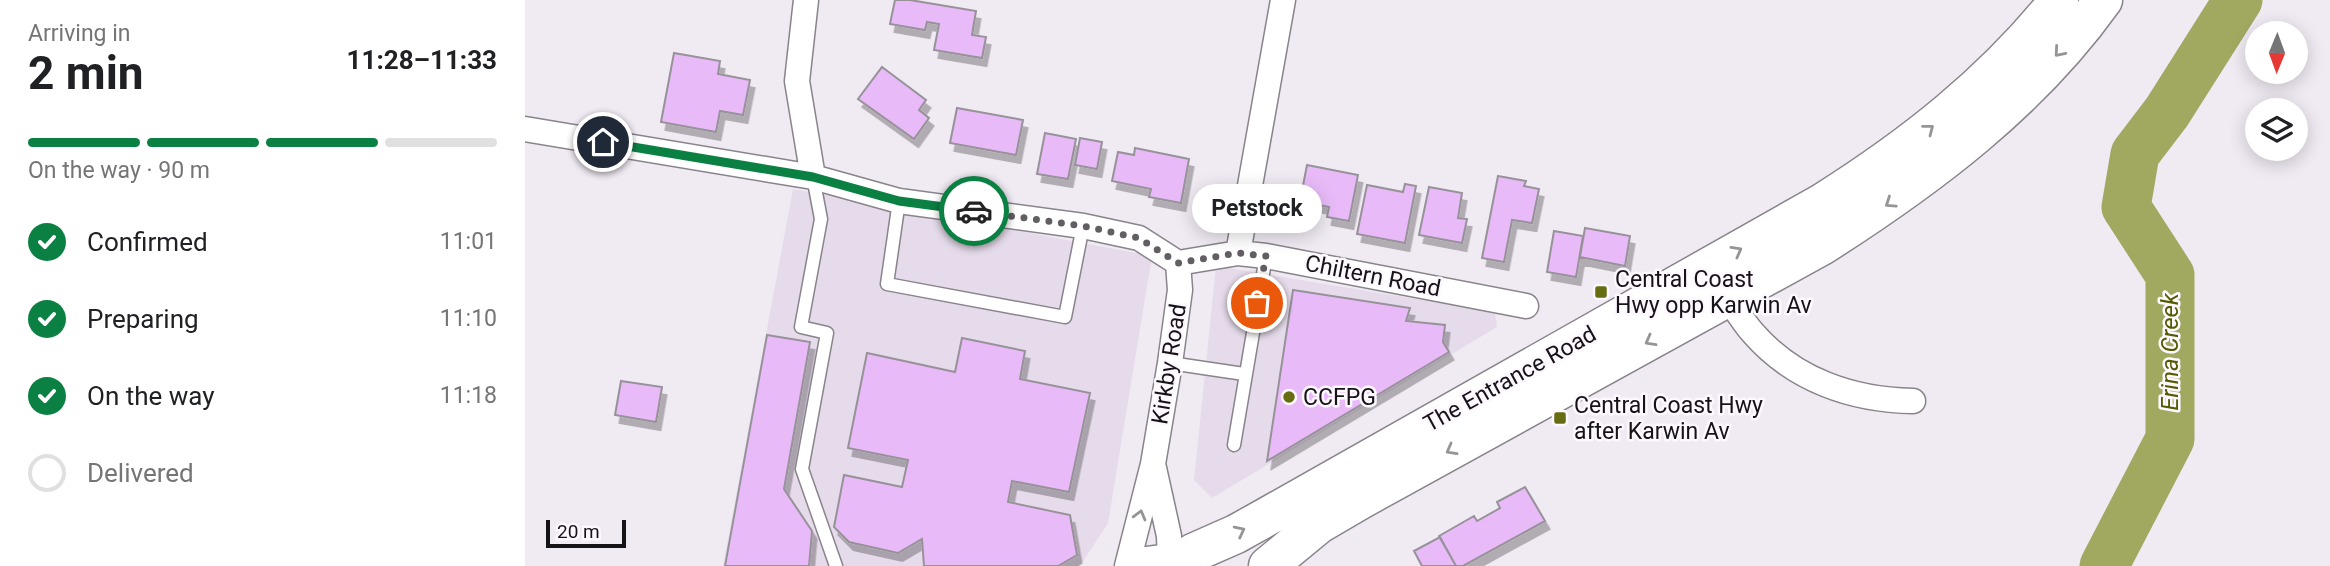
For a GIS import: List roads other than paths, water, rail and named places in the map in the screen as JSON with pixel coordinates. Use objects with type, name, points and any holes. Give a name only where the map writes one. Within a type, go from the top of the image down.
[{"type":"highway","name":"The Entrance Road","points":[[1170,565],[1236,534],[1822,204],[1942,119],[1979,87],[2059,0]]},
{"type":"highway","name":"The Entrance Road","points":[[1268,566],[1319,524],[1360,500],[1823,245],[1895,200],[1960,149],[2031,85],[2103,0]]},
{"type":"street","points":[[806,0],[797,81],[813,177]]},
{"type":"street","points":[[1238,253],[1283,0]]},
{"type":"street","points":[[525,128],[813,177],[899,201],[1083,226],[1139,238],[1178,263]]},
{"type":"street","name":"Chiltern Road","points":[[1178,263],[1238,253],[1266,256],[1526,306]]},
{"type":"street","name":"Kirkby Road","points":[[1127,566],[1153,464],[1170,363],[1180,290],[1178,263]]},
{"type":"street","points":[[1728,298],[1753,333],[1785,363],[1825,386],[1882,401],[1913,401]]},
{"type":"street","name":"Kirkby Road","points":[[1153,464],[1168,536],[1170,565]]},
{"type":"lane","points":[[813,177],[821,219],[801,327],[827,333],[802,469],[836,566]]},
{"type":"lane","points":[[899,201],[887,284],[1065,317],[1083,226]]},
{"type":"lane","points":[[1234,445],[1266,256]]},
{"type":"lane","points":[[1170,363],[1244,374]]},
{"type":"waterway","name":"Erina Creek","points":[[2104,566],[2170,439],[2170,275],[2126,207],[2135,154],[2167,112],[2238,0]]},
{"type":"place","name":"Central Coast Hwy opp Karwin Av","points":[[1601,292]]},
{"type":"place","name":"Petstock","points":[[1257,303]]},
{"type":"place","name":"CCFPG","points":[[1289,397]]},
{"type":"place","name":"Central Coast Hwy after Karwin Av","points":[[1560,418]]}]
